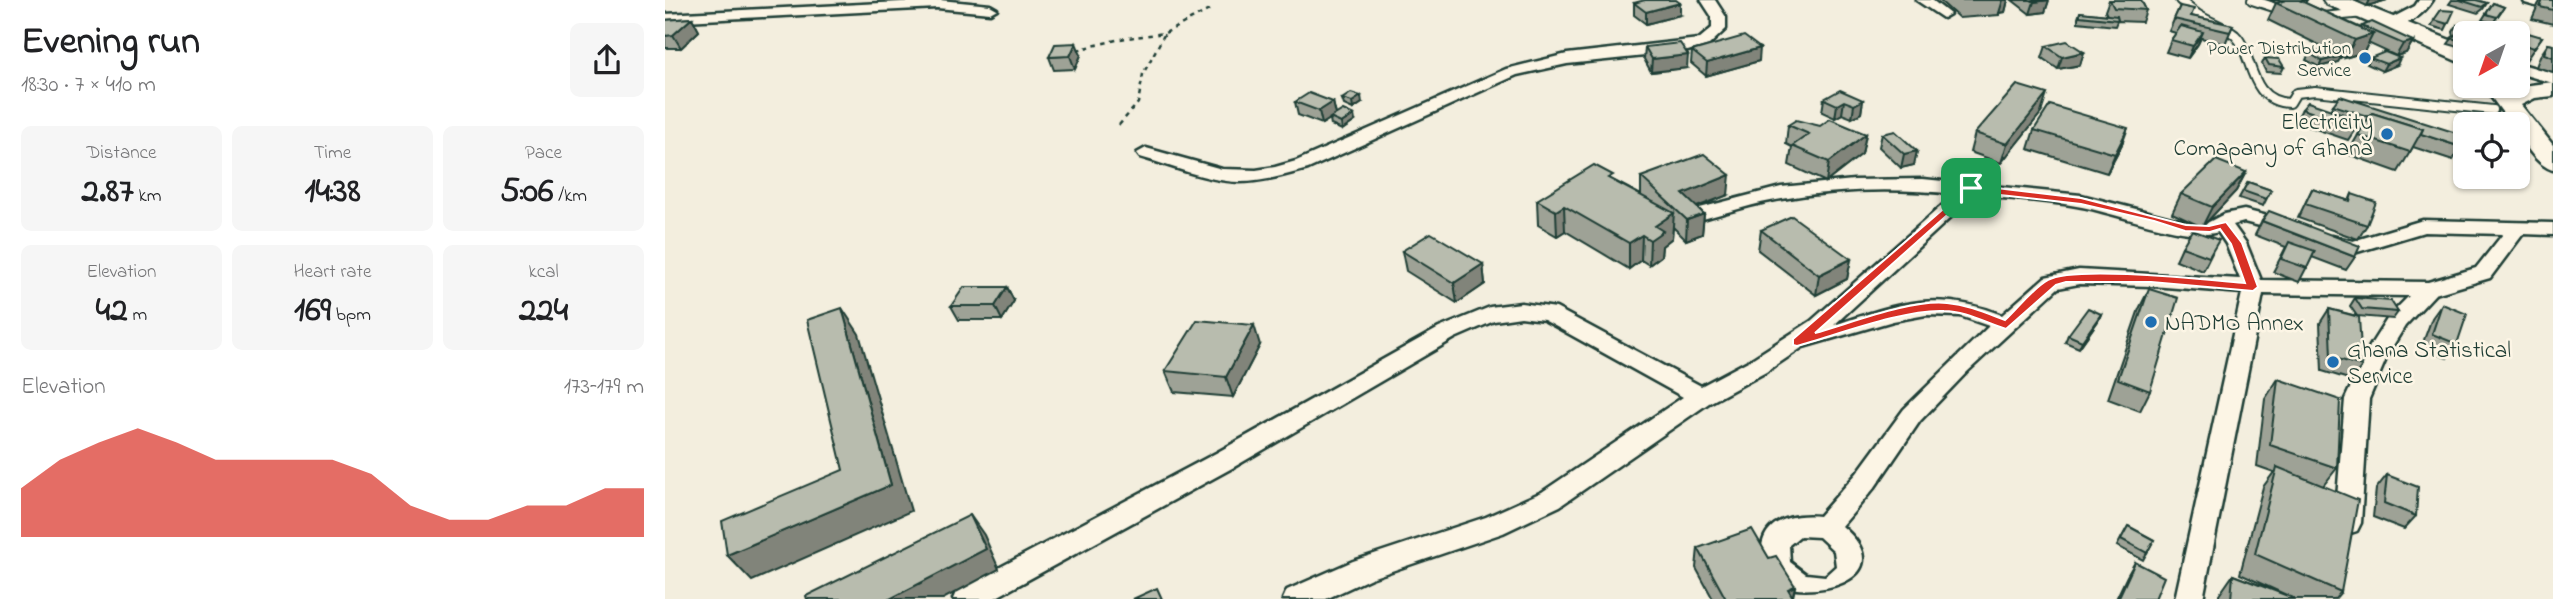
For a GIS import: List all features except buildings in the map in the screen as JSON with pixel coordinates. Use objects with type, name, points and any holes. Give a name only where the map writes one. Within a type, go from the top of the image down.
[{"type":"street","points":[[1146,153],[1217,176],[1267,176],[1302,165],[1512,72],[1567,59],[1684,47],[1704,42],[1719,29],[1719,17],[1707,0]]},
{"type":"street","points":[[1923,0],[1943,14]]},
{"type":"street","points":[[2333,0],[2453,50]]},
{"type":"street","points":[[2391,24],[2420,9],[2426,0]]},
{"type":"street","points":[[2530,0],[2553,7]]},
{"type":"street","points":[[665,18],[937,4],[990,9]]},
{"type":"street","points":[[2531,72],[2553,78]]},
{"type":"street","points":[[2553,89],[2530,92],[2500,106],[2553,162]]},
{"type":"street","points":[[2530,154],[2553,182]]},
{"type":"street","points":[[1703,213],[1781,193],[1842,187],[1923,185],[2081,201],[2185,228],[2210,229],[2231,218],[2244,216],[2354,247],[2423,226],[2553,229]]},
{"type":"street","points":[[1297,599],[1363,569],[1494,525],[1551,499],[1701,397],[1797,342],[1971,188]]},
{"type":"street","points":[[2189,599],[2252,306],[2253,287],[2237,243],[2222,224]]},
{"type":"street","points":[[1825,527],[1867,480],[1912,415],[1959,366],[2052,282],[2066,278],[2151,279],[2253,287],[2428,289],[2483,273],[2516,230]]},
{"type":"street","points":[[2343,552],[2351,503],[2357,399],[2378,352],[2397,321],[2428,289]]},
{"type":"street","points":[[1797,342],[1917,309],[1945,307],[1971,311],[2006,325]]},
{"type":"street","points":[[967,599],[1225,460],[1447,333],[1490,314],[1521,310],[1548,313],[1701,397]]},
{"type":"lane","points":[[2181,0],[2196,15],[2236,36],[2251,77],[2263,90],[2282,103],[2290,103],[2296,93],[2315,91],[2500,106]]},
{"type":"lane","points":[[2252,0],[2301,15]]},
{"type":"lane","points":[[2315,16],[2339,17],[2364,13]]},
{"type":"path","points":[[1074,51],[1120,39],[1165,33],[1211,9]]},
{"type":"path","points":[[1119,125],[1138,103],[1143,74],[1157,54],[1156,49],[1165,33]]},
{"type":"place","name":"Power Distribution Service","points":[[2365,58]]},
{"type":"place","name":"Electricity Comapany of Ghana","points":[[2387,134]]},
{"type":"place","name":"NADMO Annex","points":[[2151,322]]},
{"type":"place","name":"Ghana Statistical Service","points":[[2333,362]]},
{"type":"route","points":[[1971,188],[2081,201],[2185,228],[2210,229],[2222,224],[2237,243],[2253,287],[2151,279],[2066,278],[2052,282],[2006,325],[1971,311],[1945,307],[1917,309],[1797,342],[1819,326],[1971,188]]}]
